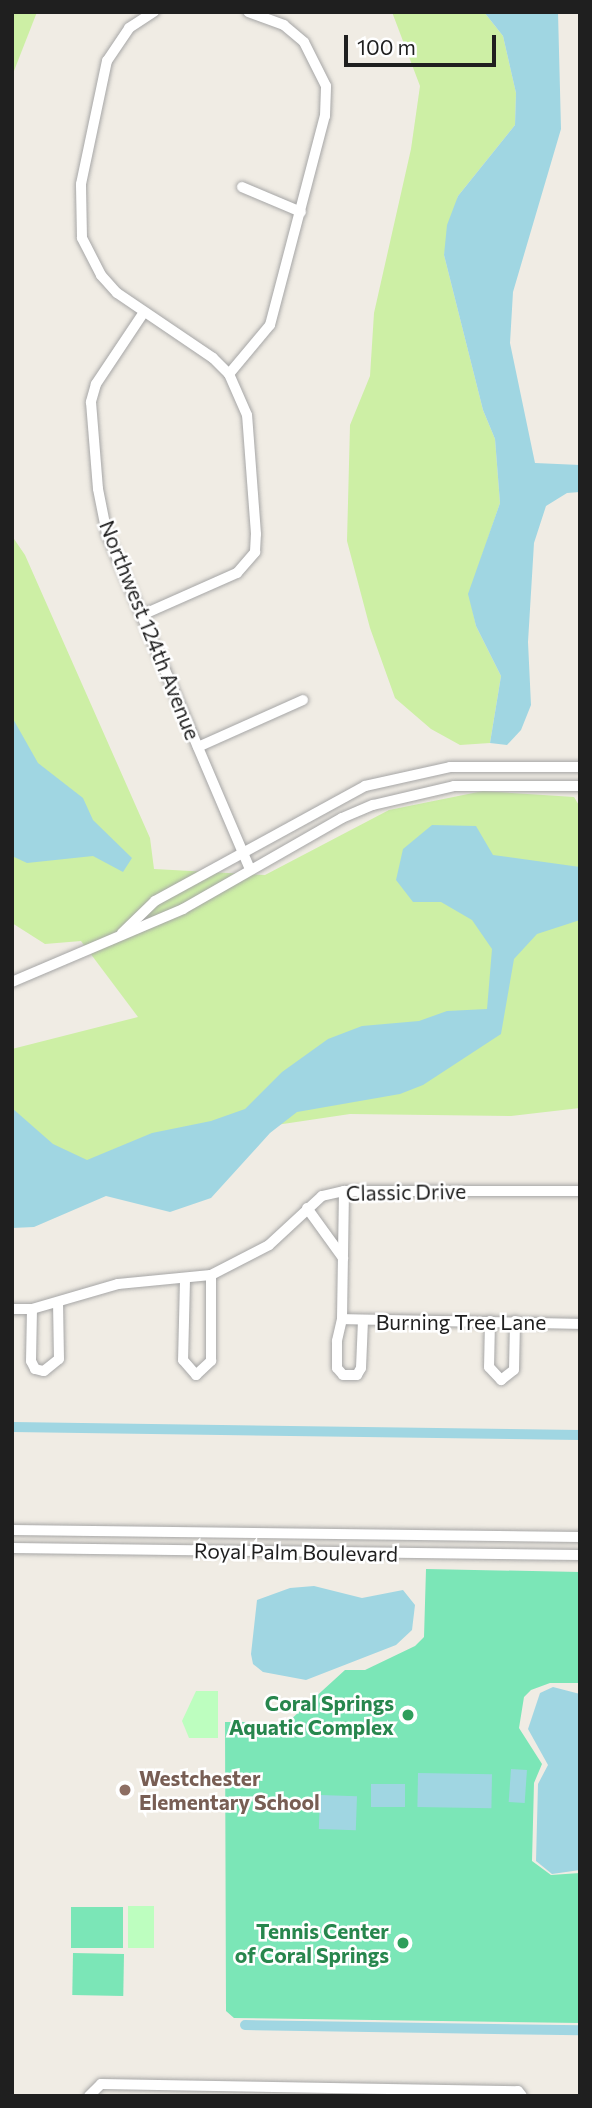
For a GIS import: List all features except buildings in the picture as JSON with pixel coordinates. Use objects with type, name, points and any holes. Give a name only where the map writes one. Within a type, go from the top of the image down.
[{"type":"street","points":[[142,615],[237,573],[255,552],[247,415],[229,374],[144,312],[101,275],[82,238],[80,220],[93,116],[107,61],[129,27],[154,12]]},
{"type":"street","points":[[229,374],[270,325],[325,116],[326,86],[304,42],[284,25],[248,12]]},
{"type":"street","points":[[242,187],[301,212]]},
{"type":"street","name":"Northwest 124th Avenue","points":[[144,312],[96,384],[92,402],[98,489],[107,534],[240,853],[250,870]]},
{"type":"street","points":[[198,747],[303,700]]},
{"type":"street","points":[[118,937],[155,901],[365,786],[407,774],[450,767],[580,767]]},
{"type":"street","points":[[12,982],[183,909],[342,818],[412,793],[454,786],[580,786]]},
{"type":"street","points":[[344,1191],[342,1319],[337,1368],[350,1377],[361,1368],[363,1321]]},
{"type":"street","name":"Classic Drive","points":[[12,1309],[58,1302],[118,1284],[185,1280],[211,1275],[269,1245],[322,1196],[344,1191],[580,1191]]},
{"type":"street","points":[[307,1208],[343,1258]]},
{"type":"street","points":[[185,1280],[183,1360],[197,1375],[211,1361],[211,1275]]},
{"type":"street","points":[[32,1308],[31,1361],[35,1369],[44,1371],[59,1359],[58,1302]]},
{"type":"street","name":"Burning Tree Lane","points":[[342,1319],[580,1324]]},
{"type":"street","points":[[489,1321],[489,1367],[501,1380],[514,1370],[515,1321]]},
{"type":"street","name":"Royal Palm Boulevard","points":[[12,1530],[580,1537]]},
{"type":"street","name":"Royal Palm Boulevard","points":[[12,1548],[580,1555]]},
{"type":"street","points":[[90,2094],[101,2084],[518,2091],[522,2096]]},
{"type":"green space","points":[[12,12],[37,12],[12,76]]},
{"type":"green space","points":[[392,12],[484,12],[503,36],[516,93],[515,125],[458,196],[444,255],[483,410],[495,439],[500,503],[469,594],[476,626],[501,676],[490,743],[460,745],[431,729],[395,698],[370,628],[347,541],[350,425],[370,376],[374,313],[411,149],[420,86]]},
{"type":"green space","points":[[12,536],[25,555],[150,838],[154,869],[265,875],[389,810],[483,791],[574,797],[580,807],[580,1108],[511,1116],[350,1114],[256,1128],[12,1207],[12,1049],[138,1017],[81,941],[45,944],[12,923]]},
{"type":"green space","points":[[426,1569],[580,1572],[580,1683],[550,1683],[531,1690],[524,1697],[519,1728],[542,1764],[534,1783],[532,1861],[551,1875],[580,1873],[580,2023],[234,2018],[226,2011],[225,1722],[288,1722],[345,1670],[365,1670],[415,1646],[424,1637]]},
{"type":"green space","points":[[196,1691],[218,1691],[218,1738],[189,1738],[182,1721]]},
{"type":"green space","points":[[128,1906],[154,1906],[154,1948],[128,1948]]},
{"type":"green space","points":[[71,1907],[123,1907],[123,1948],[71,1948]]},
{"type":"green space","points":[[73,1953],[124,1954],[123,1996],[72,1995]]},
{"type":"water","points":[[484,12],[558,12],[561,129],[513,292],[510,343],[535,463],[580,465],[580,492],[567,493],[546,506],[534,543],[528,642],[531,705],[521,730],[507,745],[490,743],[501,676],[476,626],[468,594],[500,503],[495,439],[483,410],[444,255],[447,225],[458,196],[515,125],[516,93],[503,36]]},
{"type":"water","points":[[12,717],[38,763],[83,798],[93,820],[132,858],[123,872],[93,856],[27,863],[12,856]]},
{"type":"water","points":[[432,825],[476,826],[493,855],[580,867],[580,920],[537,934],[514,959],[501,1034],[423,1085],[400,1094],[297,1112],[270,1133],[211,1198],[170,1212],[106,1196],[34,1227],[12,1228],[12,1108],[53,1144],[87,1160],[152,1133],[211,1121],[245,1109],[282,1072],[328,1039],[362,1026],[419,1021],[447,1011],[487,1009],[492,949],[472,920],[441,902],[413,902],[396,880],[403,849]]},
{"type":"water","points":[[314,1586],[362,1598],[403,1590],[415,1605],[412,1630],[396,1645],[306,1680],[263,1672],[253,1664],[251,1654],[257,1600],[290,1588]]},
{"type":"water","points":[[553,1687],[580,1694],[580,1870],[552,1874],[536,1861],[538,1784],[548,1765],[528,1729],[540,1693]]},
{"type":"water","points":[[511,1769],[527,1770],[525,1803],[509,1802]]},
{"type":"water","points":[[418,1773],[492,1774],[491,1808],[417,1807]]},
{"type":"water","points":[[371,1784],[405,1784],[405,1807],[371,1807]]},
{"type":"water","points":[[320,1795],[357,1796],[356,1830],[319,1829]]},
{"type":"waterway","points":[[12,1427],[580,1435]]},
{"type":"waterway","points":[[245,2025],[580,2030]]},
{"type":"place","name":"Coral Springs Aquatic Complex","points":[[408,1715]]},
{"type":"place","name":"Westchester Elementary School","points":[[125,1790]]},
{"type":"place","name":"Tennis Center of Coral Springs","points":[[403,1943]]}]
